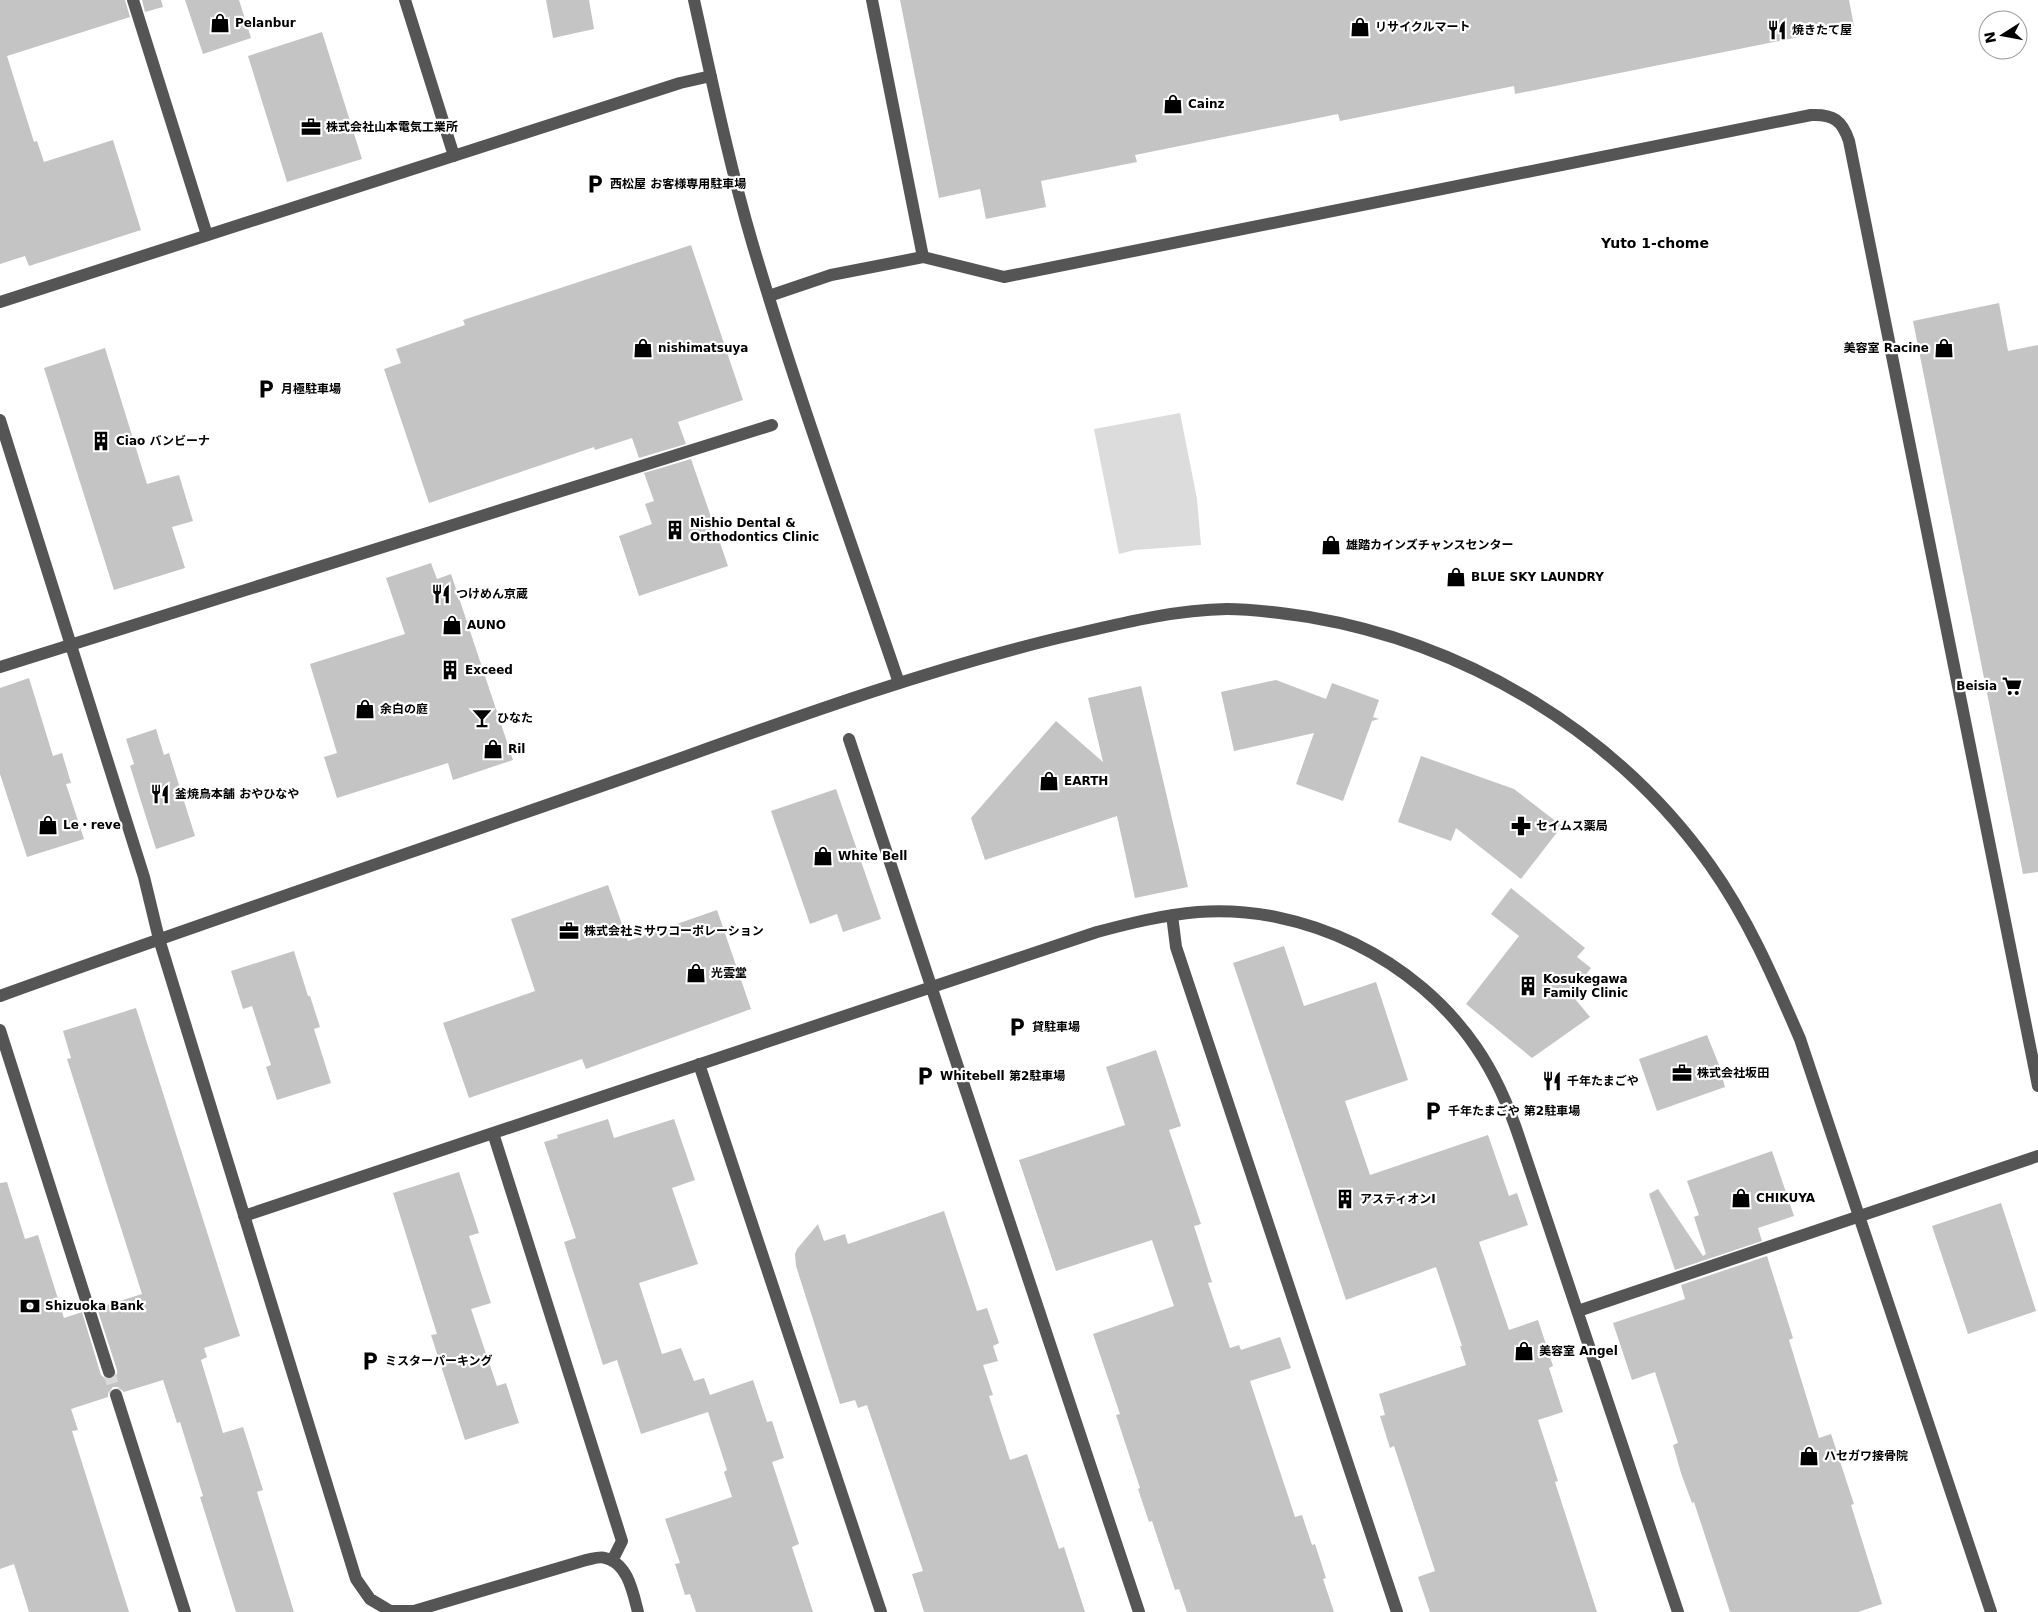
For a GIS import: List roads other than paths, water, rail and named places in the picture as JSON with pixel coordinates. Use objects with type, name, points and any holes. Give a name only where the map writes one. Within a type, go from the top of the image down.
[{"type":"street","points":[[133,0],[207,235]]},
{"type":"street","points":[[405,0],[454,156]]},
{"type":"street","points":[[694,0],[740,197],[769,296],[899,683]]},
{"type":"street","points":[[872,0],[923,256]]},
{"type":"street","points":[[0,302],[680,83],[711,76]]},
{"type":"street","points":[[769,296],[831,275],[923,256],[1004,277],[1803,117],[1824,114],[1836,119],[1845,128],[1849,140],[2038,1086]]},
{"type":"street","points":[[0,420],[144,877],[159,938],[356,1579],[370,1599],[390,1611],[414,1611],[586,1560],[604,1557],[621,1566],[629,1583],[638,1612]]},
{"type":"street","points":[[0,667],[772,425]]},
{"type":"street","points":[[0,996],[159,938],[899,683],[975,660],[1109,626],[1188,612],[1233,609],[1283,613],[1333,621],[1382,634],[1430,650],[1469,666],[1521,693],[1564,721],[1604,752],[1642,786],[1709,863],[1736,905],[1761,949],[1800,1039],[1991,1612]]},
{"type":"street","points":[[848,739],[1139,1612]]},
{"type":"street","points":[[244,1216],[1097,932],[1129,923],[1199,912],[1234,912],[1270,916],[1304,924],[1338,936],[1370,951],[1401,970],[1428,993],[1453,1018],[1476,1046],[1505,1099],[1678,1612]]},
{"type":"street","points":[[1172,915],[1176,947],[1397,1612]]},
{"type":"street","points":[[0,1030],[109,1372]]},
{"type":"street","points":[[699,1064],[881,1612]]},
{"type":"street","points":[[493,1133],[622,1541],[612,1561]]},
{"type":"street","points":[[1578,1311],[2038,1156]]},
{"type":"street","points":[[116,1394],[185,1612]]},
{"type":"tunnel","points":[[109,1372],[116,1395]]},
{"type":"place","name":"Pelanbur","points":[[220,23]]},
{"type":"place","name":"リサイクルマート","points":[[1360,27]]},
{"type":"place","name":"焼きたて屋","points":[[1777,30]]},
{"type":"place","name":"Cainz","points":[[1173,104]]},
{"type":"place","name":"株式会社山本電気工業所","points":[[311,127]]},
{"type":"place","name":"西松屋 お客様専用駐車場","points":[[595,184]]},
{"type":"place","name":"nishimatsuya","points":[[643,348]]},
{"type":"place","name":"美容室 Racine","points":[[1944,348]]},
{"type":"place","name":"月極駐車場","points":[[266,389]]},
{"type":"place","name":"Ciao バンビーナ","points":[[101,441]]},
{"type":"place","name":"Nishio Dental & Orthodontics Clinic","points":[[675,530]]},
{"type":"place","name":"雄踏カインズチャンスセンター","points":[[1331,545]]},
{"type":"place","name":"BLUE SKY LAUNDRY","points":[[1456,577]]},
{"type":"place","name":"つけめん京蔵","points":[[441,594]]},
{"type":"place","name":"AUNO","points":[[452,625]]},
{"type":"place","name":"Exceed","points":[[450,670]]},
{"type":"place","name":"Beisia","points":[[2012,686]]},
{"type":"place","name":"余白の庭","points":[[365,709]]},
{"type":"place","name":"ひなた","points":[[482,718]]},
{"type":"place","name":"Ril","points":[[493,749]]},
{"type":"place","name":"EARTH","points":[[1049,781]]},
{"type":"place","name":"釜焼鳥本舗 おやひなや","points":[[160,794]]},
{"type":"place","name":"Le・reve","points":[[48,825]]},
{"type":"place","name":"セイムス薬局","points":[[1521,826]]},
{"type":"place","name":"White Bell","points":[[823,856]]},
{"type":"place","name":"株式会社ミサワコーポレーション","points":[[569,931]]},
{"type":"place","name":"光雲堂","points":[[696,973]]},
{"type":"place","name":"Kosukegawa Family Clinic","points":[[1528,986]]},
{"type":"place","name":"貸駐車場","points":[[1017,1027]]},
{"type":"place","name":"株式会社坂田","points":[[1682,1073]]},
{"type":"place","name":"Whitebell 第2駐車場","points":[[925,1076]]},
{"type":"place","name":"千年たまごや","points":[[1552,1081]]},
{"type":"place","name":"千年たまごや 第2駐車場","points":[[1433,1111]]},
{"type":"place","name":"CHIKUYA","points":[[1741,1198]]},
{"type":"place","name":"アスティオンⅠ","points":[[1345,1199]]},
{"type":"place","name":"Shizuoka Bank","points":[[30,1306]]},
{"type":"place","name":"美容室 Angel","points":[[1524,1351]]},
{"type":"place","name":"ミスターパーキング","points":[[370,1361]]},
{"type":"place","name":"ハセガワ接骨院","points":[[1809,1456]]},
{"type":"district","name":"Yuto 1-chome","points":[[1655,243]]}]
